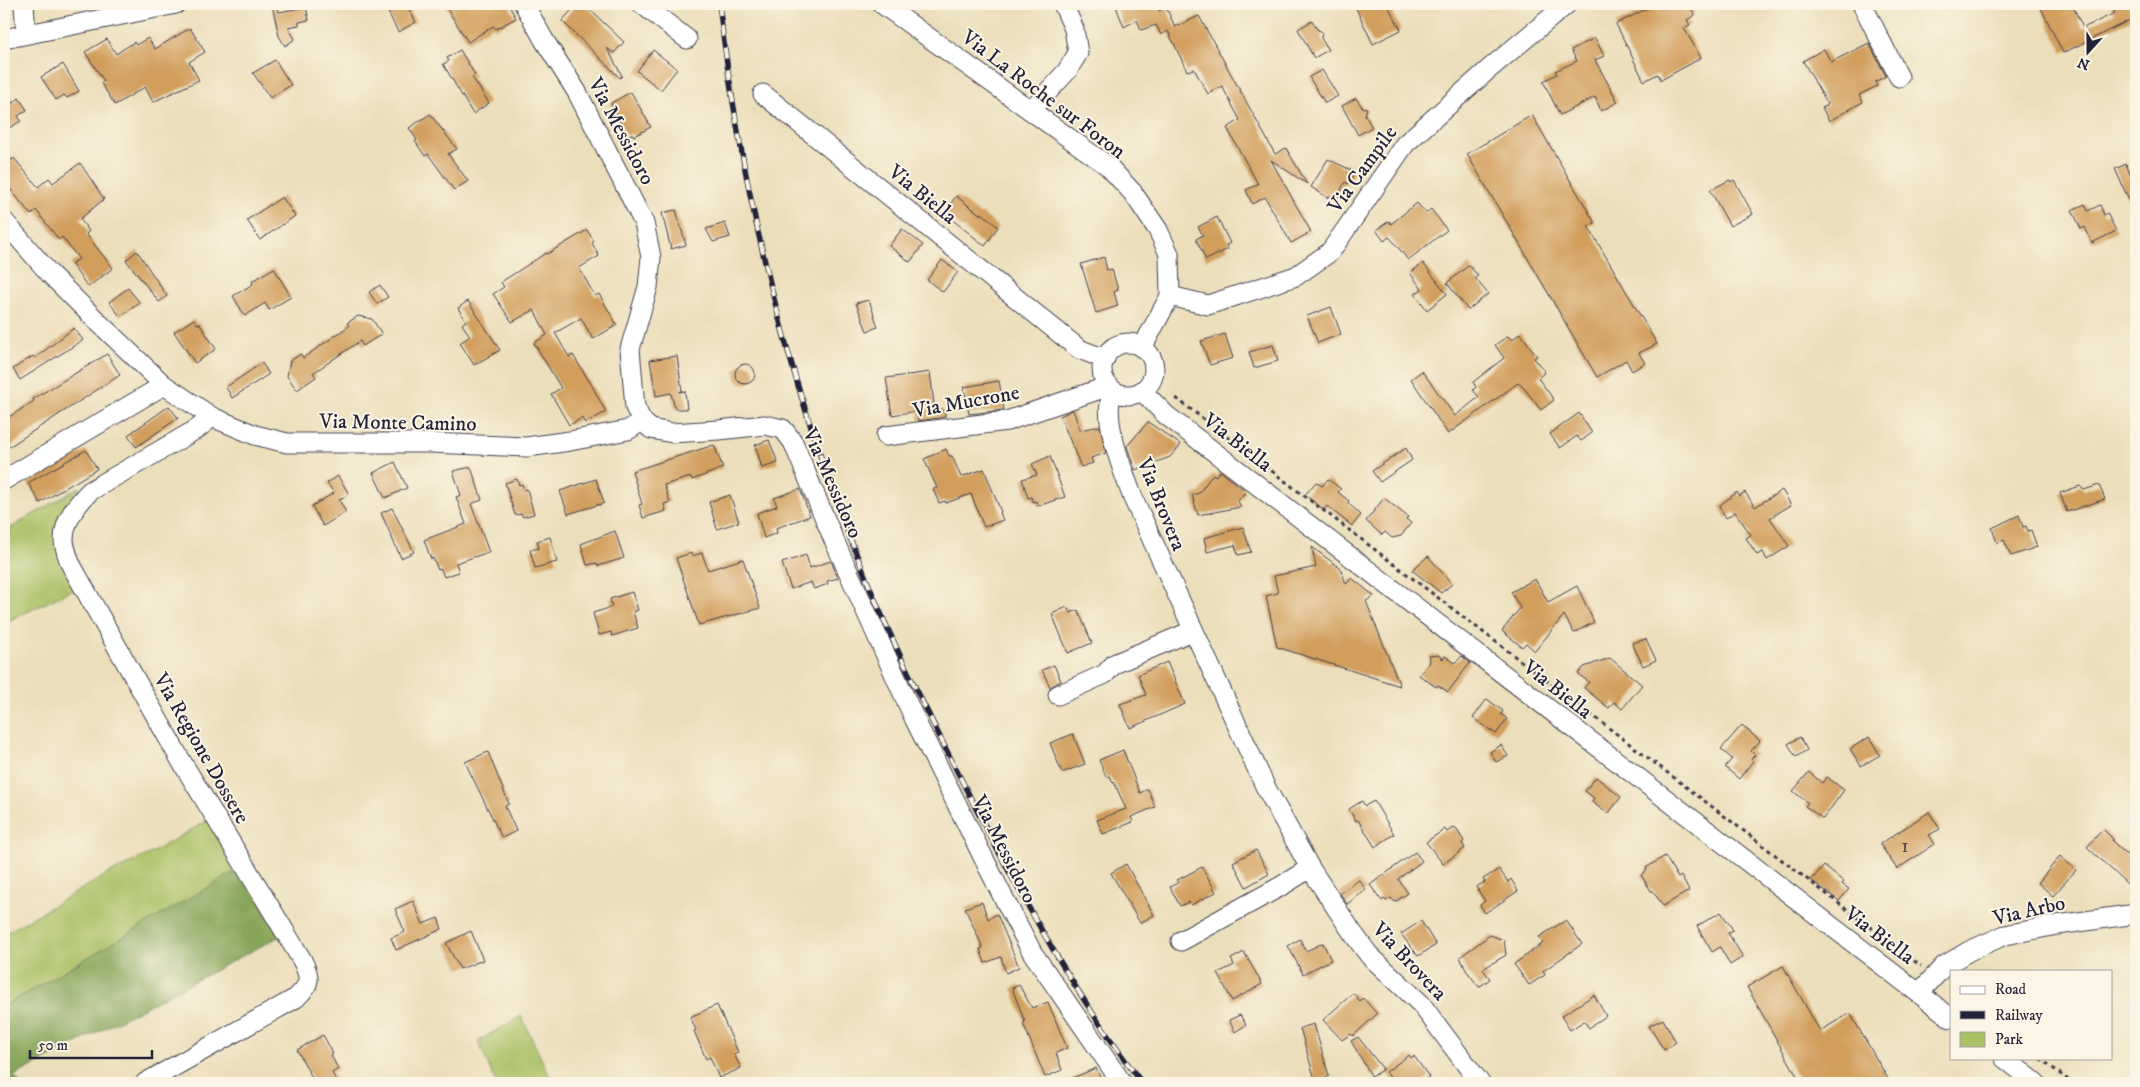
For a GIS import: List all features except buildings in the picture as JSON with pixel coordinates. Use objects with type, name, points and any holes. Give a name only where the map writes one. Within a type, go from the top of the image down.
[{"type":"street","points":[[24,4],[26,34]]},
{"type":"street","points":[[4,39],[118,10],[176,4]]},
{"type":"street","name":"Via Messidoro","points":[[524,4],[576,92],[626,185],[644,223],[651,256],[648,287],[630,349],[635,407],[642,421],[651,428],[672,433],[764,425],[783,429],[793,442],[833,538],[915,720],[996,883],[1032,952],[1122,1083]]},
{"type":"street","points":[[642,4],[658,10],[687,39]]},
{"type":"street","name":"Via La Roche sur Foron","points":[[882,4],[1108,166],[1133,194],[1158,230],[1169,254],[1170,296],[1142,348]]},
{"type":"street","points":[[1031,110],[1067,71],[1078,53],[1074,29],[1063,4]]},
{"type":"street","name":"Via Campile","points":[[1170,296],[1208,305],[1296,276],[1330,252],[1405,144],[1489,69],[1567,4]]},
{"type":"street","points":[[1862,4],[1899,76]]},
{"type":"street","name":"Via Biella","points":[[763,94],[1079,349],[1105,358]]},
{"type":"street","name":"Via Monte Camino","points":[[4,222],[49,273],[98,323],[164,384],[212,417],[242,431],[287,443],[429,443],[527,447],[628,430],[642,421]]},
{"type":"street","points":[[1134,344],[1142,348],[1147,352],[1154,365],[1152,380],[1142,391],[1128,395],[1111,389],[1103,373],[1105,358],[1116,346],[1134,344]]},
{"type":"street","points":[[4,480],[164,384]]},
{"type":"street","name":"Via Mucrone","points":[[886,436],[1007,421],[1111,389]]},
{"type":"street","name":"Via Brovera","points":[[1111,389],[1109,405],[1111,422],[1121,464],[1133,498],[1192,631],[1265,786],[1310,868],[1352,932],[1369,955],[1421,1004],[1480,1083]]},
{"type":"street","name":"Via Biella","points":[[1142,391],[1166,415],[1950,1017]]},
{"type":"street","name":"Via Regione Dossere","points":[[145,1083],[296,998],[306,988],[309,974],[180,759],[70,563],[64,541],[68,519],[78,503],[90,491],[197,429],[212,417]]},
{"type":"street","points":[[1058,695],[1106,674],[1114,664],[1192,631]]},
{"type":"street","points":[[1181,941],[1284,885],[1310,868]]},
{"type":"street","name":"Via Arbo","points":[[1919,994],[1944,966],[2005,935],[2057,925],[2136,914]]},
{"type":"street","points":[[2007,1060],[2036,1083]]},
{"type":"path","points":[[1175,398],[1934,976]]},
{"type":"path","points":[[2043,1060],[2072,1083]]},
{"type":"green space","points":[[79,487],[78,503],[68,519],[83,585],[4,623],[4,532]]},
{"type":"green space","points":[[215,816],[245,866],[4,1006],[4,934],[106,875],[153,852]]},
{"type":"green space","points":[[245,866],[286,933],[14,1076],[20,1083],[4,1083],[4,1006]]},
{"type":"green space","points":[[521,1016],[553,1083],[496,1083],[478,1041]]},
{"type":"railway","points":[[719,4],[742,151],[773,296],[815,439],[839,509],[866,578],[926,708],[984,824],[1025,900],[1092,1012],[1142,1083]]}]
